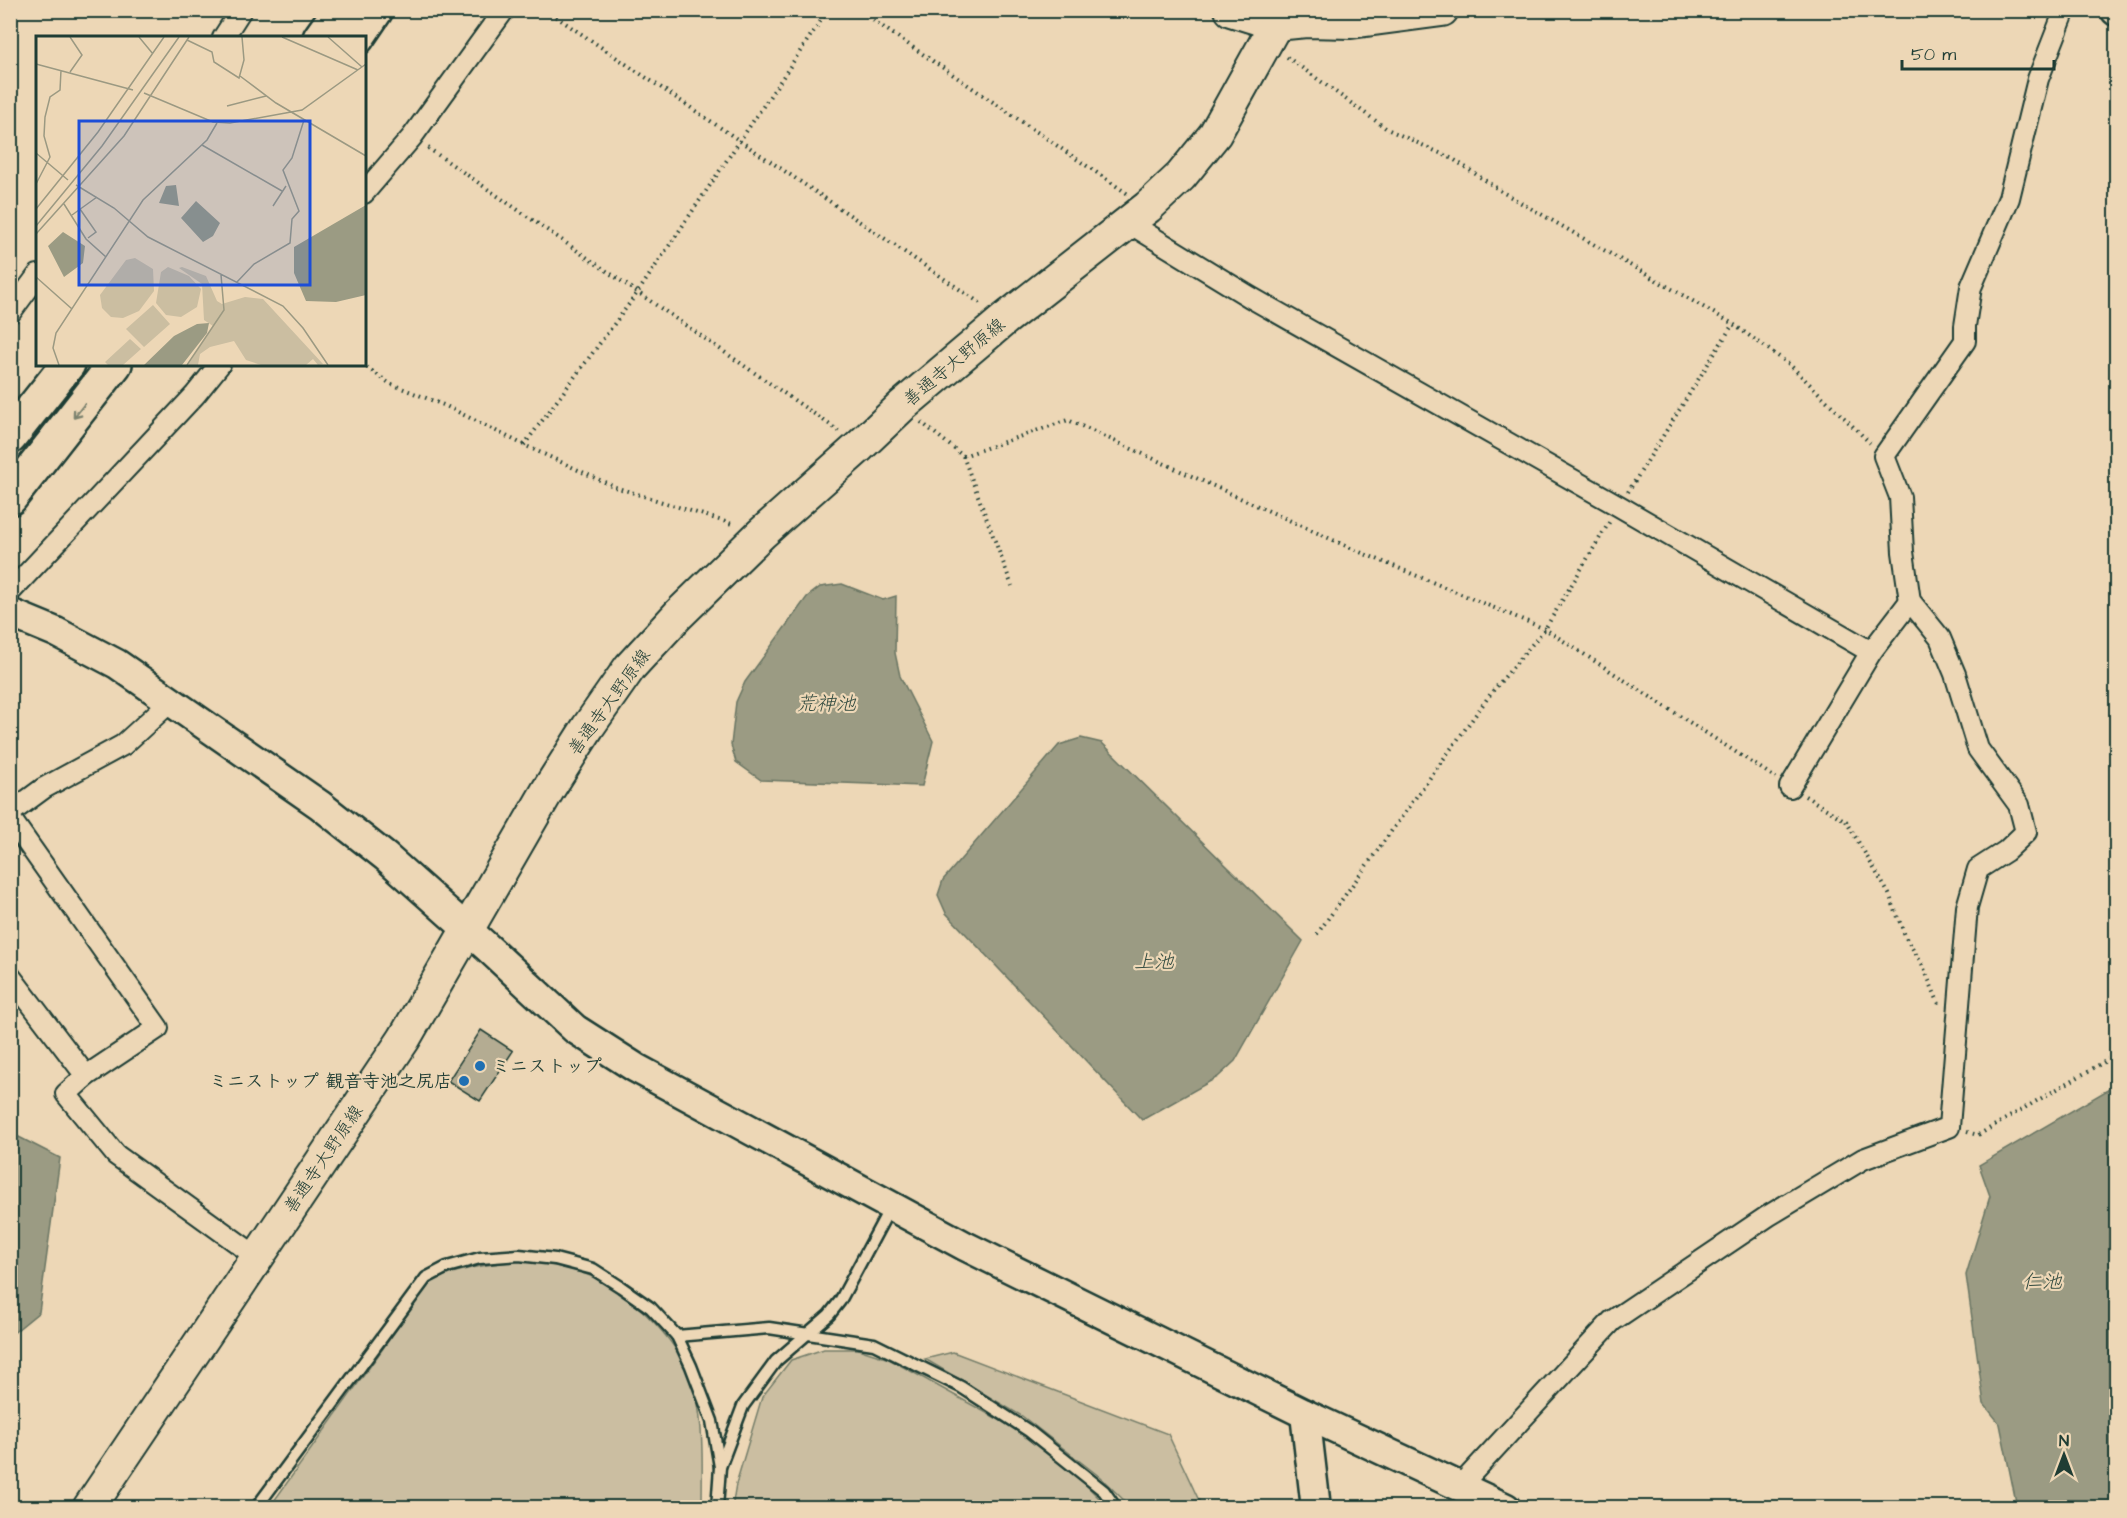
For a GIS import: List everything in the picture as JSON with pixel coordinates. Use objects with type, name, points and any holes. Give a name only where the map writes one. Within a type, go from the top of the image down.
[{"type":"highway","points":[[321,36],[340,10]]},
{"type":"highway","points":[[358,36],[376,10]]},
{"type":"highway","points":[[10,437],[66,366]]},
{"type":"highway","points":[[10,498],[113,366]]},
{"type":"main road","points":[[1231,10],[1271,33],[1306,21],[1351,22],[1442,10]]},
{"type":"main road","name":"善通寺大野原線","points":[[89,1508],[404,1039],[548,790],[630,667],[678,615],[761,534],[902,406],[1005,319],[1139,215],[1181,176],[1215,134],[1271,33]]},
{"type":"street","points":[[224,36],[241,10]]},
{"type":"street","points":[[366,191],[412,137],[504,10]]},
{"type":"street","points":[[1459,1487],[1612,1321],[1768,1216],[1863,1159],[1949,1127],[1967,907],[1978,869],[2006,850],[2026,832],[2019,805],[1978,749],[1940,638],[1911,601],[1904,552],[1900,497],[1884,456],[1965,341],[1971,287],[2009,198],[2038,79],[2065,10]]},
{"type":"street","points":[[1139,215],[1250,297],[1871,652]]},
{"type":"street","points":[[10,313],[36,278]]},
{"type":"street","points":[[10,592],[180,411],[218,366]]},
{"type":"street","points":[[1790,788],[1871,652],[1911,601]]},
{"type":"street","points":[[10,613],[56,632],[117,664],[320,805],[386,857],[575,1029],[636,1068],[964,1246],[1305,1414],[1506,1508]]},
{"type":"street","points":[[10,813],[44,788],[123,745],[170,702]]},
{"type":"street","points":[[10,818],[158,1028],[86,1076],[66,1094],[116,1155],[257,1257]]},
{"type":"street","points":[[10,976],[86,1076]]},
{"type":"street","points":[[1305,1414],[1316,1508]]},
{"type":"lane","points":[[720,1467],[743,1406],[776,1361],[829,1315],[840,1301],[891,1206]]},
{"type":"lane","points":[[256,1508],[426,1278],[447,1267],[480,1258],[519,1255],[555,1259],[593,1269],[651,1308],[677,1336],[691,1365],[712,1421],[720,1467],[717,1508]]},
{"type":"lane","points":[[677,1336],[769,1328],[874,1344],[962,1387],[1029,1431],[1104,1491],[1116,1508]]},
{"type":"path","points":[[546,10],[1005,319]]},
{"type":"path","points":[[524,445],[638,292],[828,10]]},
{"type":"path","points":[[858,10],[1139,215]]},
{"type":"path","points":[[1271,33],[1387,129],[1453,159],[1504,193],[1733,324],[1789,364],[1884,456]]},
{"type":"path","points":[[412,137],[860,446]]},
{"type":"path","points":[[1317,934],[1492,692],[1545,629],[1733,324]]},
{"type":"path","points":[[365,366],[389,384],[446,406],[615,487],[761,534]]},
{"type":"path","points":[[902,406],[963,456],[1012,586]]},
{"type":"path","points":[[963,456],[1068,420],[1355,550],[1545,629],[1790,788],[1846,821],[1889,894],[1906,938],[1922,964],[1956,1043]]},
{"type":"path","points":[[1949,1127],[1978,1135],[2116,1056]]},
{"type":"shaded area","points":[[521,1261],[572,1269],[605,1283],[639,1307],[669,1339],[690,1375],[699,1407],[702,1507],[269,1508],[431,1281],[475,1267]]},
{"type":"shaded area","points":[[824,1349],[858,1349],[889,1359],[1012,1427],[1082,1481],[1109,1508],[732,1508],[736,1484],[762,1397],[791,1360]]},
{"type":"shaded area","points":[[953,1352],[1168,1434],[1202,1507],[1131,1507],[1100,1477],[1022,1416],[925,1359]]},
{"type":"water","name":"荒神池","points":[[842,584],[883,600],[896,596],[895,653],[900,676],[933,741],[922,786],[761,780],[736,762],[731,745],[736,702],[745,682],[807,597],[820,587]]},
{"type":"water","name":"上池","points":[[1081,738],[1102,743],[1303,941],[1235,1061],[1218,1077],[1142,1120],[946,913],[938,895],[943,880],[1059,745]]},
{"type":"water","name":"仁池","points":[[2116,1085],[2116,1507],[2017,1507],[2000,1424],[1984,1404],[1966,1275],[1990,1196],[1979,1165]]},
{"type":"water","points":[[11,1133],[60,1158],[39,1312],[11,1335]]},
{"type":"building","name":"ミニストップ","points":[[481,1030],[513,1051],[480,1101],[448,1081]]},
{"type":"place","name":"ミニストップ","points":[[480,1066]]},
{"type":"place","name":"ミニストップ 観音寺池之尻店","points":[[464,1081]]}]
